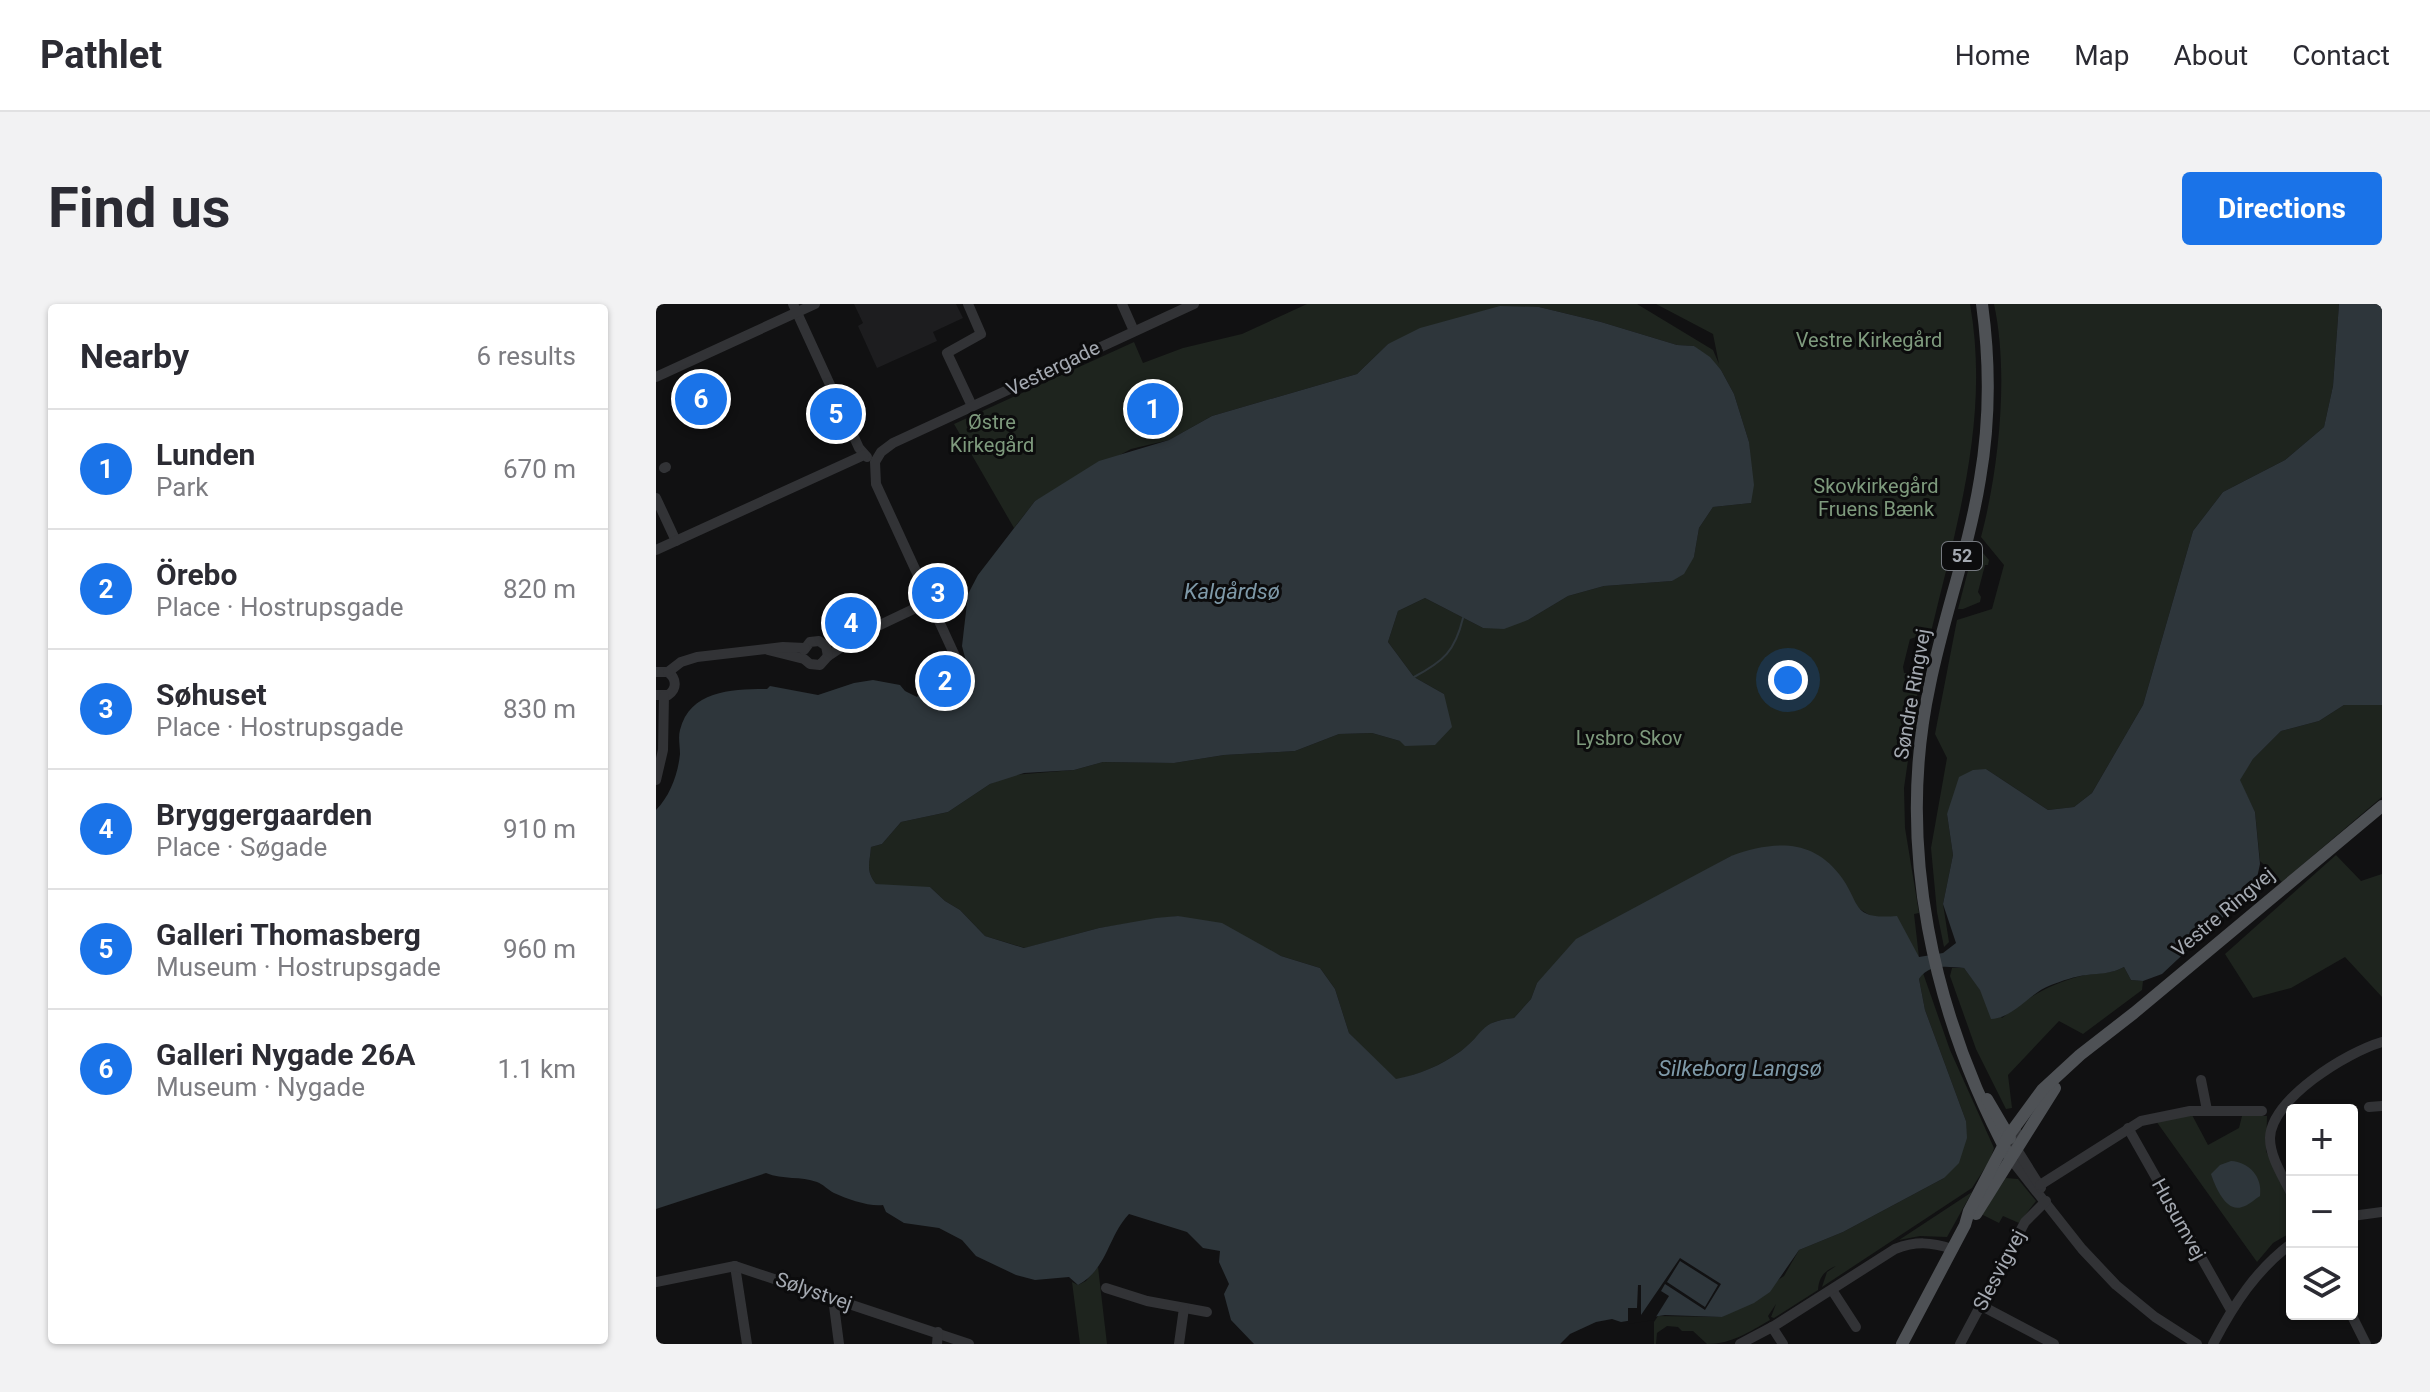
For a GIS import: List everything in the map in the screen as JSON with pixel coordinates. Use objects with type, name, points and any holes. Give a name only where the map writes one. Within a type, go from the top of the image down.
[{"type":"main road","name":"Søndre Ringvej","points":[[1982,304],[1988,372],[1986,439],[1980,482],[1929,686],[1919,767],[1918,845],[1931,947],[1953,1025],[1978,1087],[1999,1116],[2009,1147]]},
{"type":"main road","name":"Vestre Ringvej","points":[[2009,1147],[2049,1084],[2382,806]]},
{"type":"main road","name":"Vestre Ringvej","points":[[2009,1147],[2047,1097],[2090,1049]]},
{"type":"main road","points":[[1965,1225],[1976,1214],[2009,1147]]},
{"type":"main road","points":[[1902,1344],[1965,1225],[1969,1211],[2009,1147]]},
{"type":"street","points":[[656,377],[795,308],[815,304]]},
{"type":"street","points":[[968,304],[981,334],[947,353],[972,406]]},
{"type":"street","points":[[1122,304],[1134,331]]},
{"type":"street","name":"Vestergade","points":[[875,462],[881,452],[893,443],[1194,304]]},
{"type":"street","points":[[795,308],[864,455],[875,462],[876,484],[961,669]]},
{"type":"street","points":[[656,550],[864,455]]},
{"type":"street","points":[[656,498],[676,541]]},
{"type":"street","points":[[805,653],[810,664],[818,666],[861,634],[920,606],[925,594]]},
{"type":"street","points":[[805,653],[812,642],[823,644],[861,634]]},
{"type":"street","points":[[823,644],[828,656]]},
{"type":"street","points":[[656,780],[662,758],[659,695],[674,690],[666,673],[681,662],[697,657],[783,647],[805,653]]},
{"type":"street","points":[[2286,1182],[2272,1153],[2270,1141],[2275,1116],[2336,1062],[2358,1049],[2382,1042]]},
{"type":"street","points":[[2201,1080],[2207,1110]]},
{"type":"street","points":[[2369,1107],[2382,1106]]},
{"type":"street","points":[[2040,1185],[2128,1128],[2154,1117],[2207,1110],[2262,1111]]},
{"type":"street","name":"Husumvej","points":[[2128,1128],[2231,1310]]},
{"type":"street","points":[[2009,1147],[2040,1185],[2046,1201]]},
{"type":"street","points":[[2009,1147],[2082,1249],[2116,1285],[2155,1317],[2197,1344]]},
{"type":"street","name":"Slesvigvej","points":[[1960,1344],[2025,1222],[2046,1201]]},
{"type":"street","points":[[2358,1215],[2382,1212]]},
{"type":"street","points":[[1740,1344],[1895,1249],[1908,1244],[1934,1243],[1952,1249]]},
{"type":"street","points":[[2213,1344],[2250,1283],[2286,1248]]},
{"type":"street","points":[[735,1266],[747,1344]]},
{"type":"street","name":"Sølystvej","points":[[656,1282],[735,1266],[969,1344]]},
{"type":"street","points":[[1106,1288],[1207,1312]]},
{"type":"street","points":[[1832,1290],[1856,1327]]},
{"type":"street","points":[[833,1298],[839,1344]]},
{"type":"street","points":[[1980,1305],[2054,1344]]},
{"type":"street","points":[[1179,1344],[1184,1308]]},
{"type":"street","points":[[2354,1320],[2366,1344]]},
{"type":"street","points":[[1772,1327],[1783,1344]]},
{"type":"street","points":[[937,1344],[938,1332]]},
{"type":"shaded area","points":[[854,304],[956,304],[963,318],[933,332],[937,341],[877,368],[858,326],[863,323]]},
{"type":"green space","name":"Lysbro Skov","points":[[1307,304],[1637,304],[1713,350],[1719,364],[1713,334],[1656,304],[1970,304],[1976,388],[1968,470],[1931,632],[1910,639],[1903,667],[1904,673],[1919,683],[1904,788],[1905,828],[1919,913],[1914,914],[1919,957],[1874,918],[1855,906],[1731,856],[1676,887],[1537,983],[1531,999],[1514,1018],[1488,1025],[1469,1045],[1437,1065],[1395,1080],[1349,1033],[1335,989],[1320,968],[1281,956],[1254,943],[1178,916],[1099,928],[1025,948],[985,936],[960,910],[930,887],[900,888],[876,884],[869,870],[871,847],[882,844],[901,822],[948,812],[990,784],[1012,775],[1074,770],[1103,762],[1174,763],[1224,755],[1295,751],[1339,734],[1372,733],[1400,741],[1444,694],[1414,677],[1388,642],[1398,611],[1425,598],[1483,628],[1528,620],[1568,596],[1604,586],[1672,581],[1694,557],[1699,528],[1713,507],[1751,503],[1749,442],[1734,394],[1721,370],[1694,346],[1677,345],[1539,307],[1388,344],[1357,374],[1212,416],[1169,440],[1131,449],[1035,501],[1014,528],[954,424],[1134,342],[1143,363],[1183,348],[1242,334]]},
{"type":"green space","points":[[1994,304],[2339,304],[2333,386],[2324,427],[2285,460],[2223,492],[2193,531],[2143,705],[2092,793],[2074,807],[2048,810],[1986,769],[1947,814],[1953,855],[1943,904],[1949,942],[1944,947],[1931,848],[1947,758],[1935,734],[1957,620],[1992,609],[2004,565],[1981,537],[1993,482],[2000,421],[2001,360]]},
{"type":"green space","points":[[1975,544],[1989,560],[1978,592],[1980,602],[1958,609]]},
{"type":"green space","points":[[2344,705],[2382,705],[2382,797],[2282,882],[2260,861],[2255,812],[2239,780],[2253,759],[2281,731],[2319,721]]},
{"type":"green space","points":[[2336,855],[2361,881],[2382,874],[2382,997],[2345,957],[2291,988],[2253,998],[2225,954]]},
{"type":"green space","points":[[2124,967],[2131,980],[2143,981],[2142,990],[2083,1034],[2059,1021],[2008,1075],[2012,1108],[2006,1109],[1976,1049],[1950,976],[1952,968],[1964,968],[2002,1018],[2059,983]]},
{"type":"green space","points":[[1923,973],[1950,1050],[1994,1148],[1972,1188],[1822,1287],[1827,1272],[1836,1266],[1828,1270],[1821,1278],[1818,1290],[1774,1318],[1771,1317],[1776,1304],[1768,1316],[1770,1320],[1747,1333],[1732,1340],[1707,1344],[1693,1331],[1667,1326],[1657,1333],[1654,1344],[1654,1322],[1658,1316],[1722,1317],[1784,1276],[1799,1250],[1843,1232],[1944,1178],[1966,1121],[1925,1010],[1919,979]]},
{"type":"green space","points":[[2192,1115],[2208,1145],[2239,1128],[2242,1116],[2267,1116],[2266,1151],[2286,1193],[2286,1235],[2273,1243],[2257,1262],[2156,1121]]},
{"type":"green space","points":[[2006,1178],[2018,1179],[2036,1201],[2019,1223],[2003,1216],[1999,1223],[1981,1214]]},
{"type":"green space","points":[[1972,1192],[1947,1237],[1920,1236],[1899,1240]]},
{"type":"green space","points":[[1098,1267],[1107,1344],[1080,1344],[1072,1282],[1078,1285],[1086,1281]]},
{"type":"water","name":"Silkeborg Langsø","points":[[2339,304],[2382,304],[2382,705],[2344,705],[2319,721],[2281,731],[2253,759],[2240,780],[2255,812],[2260,864],[2255,887],[2162,974],[2143,981],[2131,980],[2124,967],[2073,978],[2043,989],[2007,1014],[1991,1019],[1980,990],[1964,968],[1939,967],[1923,974],[1919,979],[1925,1010],[1966,1121],[1967,1138],[1959,1163],[1944,1178],[1843,1232],[1799,1250],[1770,1292],[1754,1303],[1722,1317],[1665,1315],[1621,1322],[1612,1319],[1596,1322],[1570,1334],[1560,1344],[1254,1344],[1231,1320],[1224,1294],[1229,1284],[1219,1262],[1220,1251],[1203,1248],[1187,1232],[1129,1214],[1095,1271],[1078,1285],[1069,1277],[1035,1280],[1016,1275],[976,1256],[962,1240],[939,1228],[904,1223],[886,1212],[883,1205],[852,1200],[805,1179],[766,1173],[656,1209],[656,810],[675,777],[680,754],[679,733],[685,717],[703,699],[727,691],[767,689],[770,686],[818,695],[873,680],[900,685],[905,691],[917,697],[919,694],[936,706],[951,709],[969,673],[962,646],[968,594],[978,575],[1035,501],[1099,461],[1169,440],[1212,416],[1357,374],[1388,344],[1420,328],[1500,306],[1539,307],[1677,345],[1694,346],[1710,357],[1721,370],[1734,394],[1749,442],[1754,485],[1751,503],[1713,507],[1699,528],[1694,557],[1684,574],[1672,581],[1604,586],[1568,596],[1528,620],[1504,629],[1483,628],[1425,598],[1398,611],[1388,642],[1414,677],[1444,694],[1452,727],[1435,745],[1405,746],[1400,741],[1372,733],[1339,734],[1295,751],[1224,755],[1174,763],[1103,762],[1074,770],[1024,773],[990,784],[948,812],[901,822],[882,844],[871,847],[869,870],[876,884],[930,887],[960,910],[985,936],[1024,948],[1099,928],[1156,918],[1178,916],[1222,923],[1281,956],[1320,968],[1335,989],[1349,1033],[1396,1079],[1438,1065],[1461,1051],[1488,1025],[1514,1018],[1531,999],[1537,983],[1576,939],[1731,856],[1746,851],[1789,846],[1815,854],[1839,874],[1864,912],[1882,917],[1897,916],[1919,957],[1943,953],[1956,943],[1943,904],[1953,855],[1947,814],[1959,777],[1973,770],[1986,769],[2048,810],[2074,807],[2092,793],[2143,705],[2193,531],[2223,492],[2285,460],[2324,427],[2333,386]]},
{"type":"water","points":[[2231,1161],[2244,1164],[2259,1183],[2260,1196],[2242,1207],[2236,1208],[2226,1202],[2211,1174],[2220,1165]]},
{"type":"pier","points":[[1680,1258],[1721,1284],[1705,1310],[1665,1284],[1661,1291],[1669,1296],[1654,1320],[1628,1324],[1628,1308],[1637,1308],[1638,1285],[1641,1285],[1641,1315]],"holes":[[[1680,1261],[1718,1285],[1705,1307],[1667,1282]]]},
{"type":"waterway","points":[[1414,677],[1447,654],[1463,618]]},
{"type":"place","name":"Galleri Nygade 26A","points":[[701,399]]},
{"type":"place","name":"Lunden","points":[[1153,409]]},
{"type":"place","name":"Galleri Thomasberg","points":[[836,414]]},
{"type":"place","name":"Søhuset","points":[[938,593]]},
{"type":"place","name":"Bryggergaarden","points":[[851,623]]},
{"type":"place","name":"Örebo","points":[[945,681]]},
{"type":"park label","name":"Vestre Kirkegård","points":[[1869,340]]},
{"type":"park label","name":"Østre Kirkegård","points":[[992,434]]},
{"type":"park label","name":"Skovkirkegård Fruens Bænk","points":[[1876,498]]},
{"type":"water label","name":"Kalgårdsø","points":[[1232,591]]}]
